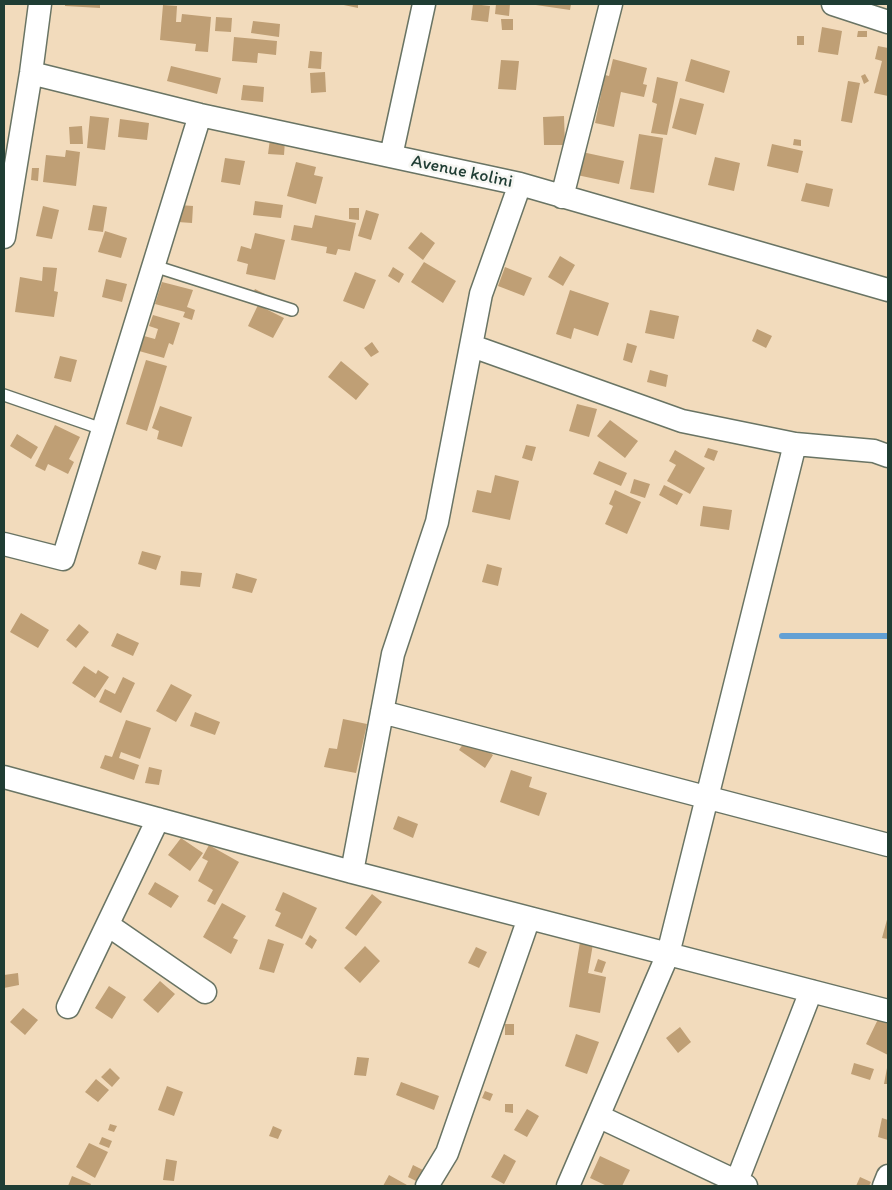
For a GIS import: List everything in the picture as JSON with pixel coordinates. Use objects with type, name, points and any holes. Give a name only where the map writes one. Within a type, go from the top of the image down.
[{"type":"street","points":[[4,237],[6,213],[31,73],[40,4]]},
{"type":"street","points":[[391,156],[424,4]]},
{"type":"street","points":[[562,197],[611,4]]},
{"type":"street","points":[[833,4],[888,22]]},
{"type":"street","name":"Avenue kolini","points":[[31,73],[200,115],[520,184],[888,290]]},
{"type":"street","points":[[4,544],[63,560],[200,115]]},
{"type":"street","points":[[352,872],[393,654],[437,522],[481,294],[520,184]]},
{"type":"street","points":[[472,346],[682,421],[795,444],[874,451],[888,456]]},
{"type":"street","points":[[568,1186],[600,1117],[668,954],[795,444]]},
{"type":"street","points":[[382,712],[708,796],[888,845]]},
{"type":"street","points":[[4,778],[352,872],[888,1011]]},
{"type":"street","points":[[68,1007],[158,819]]},
{"type":"street","points":[[427,1186],[448,1153],[529,918]]},
{"type":"street","points":[[108,925],[205,992]]},
{"type":"street","points":[[600,1117],[742,1184],[811,991]]},
{"type":"street","points":[[884,1186],[888,1176]]},
{"type":"lane","points":[[154,266],[292,310]]},
{"type":"lane","points":[[4,395],[104,430]]},
{"type":"building","points":[[65,4],[100,4],[100,8],[65,6]]},
{"type":"building","points":[[339,4],[358,4],[358,8]]},
{"type":"building","points":[[473,4],[490,6],[488,22],[471,20]]},
{"type":"building","points":[[496,4],[510,4],[509,16],[495,14]]},
{"type":"building","points":[[529,4],[571,4],[570,10]]},
{"type":"building","points":[[163,5],[177,6],[176,22],[181,22],[182,14],[211,17],[208,52],[195,51],[196,44],[160,40]]},
{"type":"building","points":[[216,17],[232,18],[231,32],[215,31]]},
{"type":"building","points":[[501,19],[513,19],[513,30],[502,30]]},
{"type":"building","points":[[253,21],[280,24],[279,37],[251,33]]},
{"type":"building","points":[[822,27],[842,31],[838,55],[818,52]]},
{"type":"building","points":[[858,31],[867,31],[867,37],[857,37]]},
{"type":"building","points":[[797,36],[804,36],[804,45],[797,45]]},
{"type":"building","points":[[234,37],[277,41],[276,55],[258,53],[257,63],[232,61]]},
{"type":"building","points":[[878,46],[888,48],[888,96],[874,93],[882,61],[875,59]]},
{"type":"building","points":[[310,51],[322,52],[321,69],[308,68]]},
{"type":"building","points":[[613,59],[647,68],[643,84],[647,85],[644,97],[621,92],[614,127],[595,123],[605,75],[609,76]]},
{"type":"building","points":[[691,59],[730,71],[724,93],[685,81]]},
{"type":"building","points":[[501,60],[519,61],[516,90],[498,89]]},
{"type":"building","points":[[171,66],[221,78],[217,94],[167,81]]},
{"type":"building","points":[[325,72],[326,92],[311,93],[310,73]]},
{"type":"building","points":[[865,74],[869,81],[864,84],[861,76]]},
{"type":"building","points":[[657,77],[678,82],[667,135],[651,133],[657,104],[652,102]]},
{"type":"building","points":[[848,81],[860,83],[852,123],[841,121]]},
{"type":"building","points":[[243,85],[264,87],[263,102],[241,100]]},
{"type":"building","points":[[680,98],[704,104],[696,135],[672,128]]},
{"type":"building","points":[[90,116],[109,118],[105,150],[87,148]]},
{"type":"building","points":[[564,116],[565,145],[544,145],[543,117]]},
{"type":"building","points":[[120,119],[149,123],[147,140],[118,137]]},
{"type":"building","points":[[82,126],[83,144],[70,144],[69,127]]},
{"type":"building","points":[[639,134],[663,138],[654,193],[630,189]]},
{"type":"building","points":[[270,139],[285,141],[284,155],[268,154]]},
{"type":"building","points":[[794,139],[801,140],[801,146],[793,145]]},
{"type":"building","points":[[772,144],[803,151],[798,173],[767,166]]},
{"type":"building","points":[[66,150],[80,152],[76,186],[43,182],[46,155],[65,157]]},
{"type":"building","points":[[582,152],[624,161],[619,184],[577,175]]},
{"type":"building","points":[[715,157],[740,163],[734,191],[708,185]]},
{"type":"building","points":[[225,158],[245,161],[240,185],[221,182]]},
{"type":"building","points":[[296,162],[316,167],[314,175],[323,177],[316,204],[287,196]]},
{"type":"building","points":[[32,168],[39,168],[38,181],[31,180]]},
{"type":"building","points":[[806,183],[833,189],[829,207],[801,201]]},
{"type":"building","points":[[255,201],[283,205],[281,218],[253,215]]},
{"type":"building","points":[[93,205],[107,207],[103,232],[88,230]]},
{"type":"building","points":[[179,205],[193,206],[192,223],[178,222]]},
{"type":"building","points":[[43,206],[59,210],[52,239],[36,236]]},
{"type":"building","points":[[349,208],[359,208],[359,220],[349,219]]},
{"type":"building","points":[[366,210],[379,214],[371,240],[358,236]]},
{"type":"building","points":[[315,215],[356,223],[350,251],[338,249],[336,255],[326,253],[327,247],[291,240],[294,225],[312,228]]},
{"type":"building","points":[[105,231],[127,238],[121,258],[98,252]]},
{"type":"building","points":[[421,232],[435,243],[423,260],[408,248]]},
{"type":"building","points":[[255,233],[285,240],[275,280],[246,274],[248,264],[237,261],[241,246],[251,249]]},
{"type":"building","points":[[560,256],[575,265],[563,286],[548,277]]},
{"type":"building","points":[[424,262],[456,281],[443,303],[411,282]]},
{"type":"building","points":[[43,267],[57,268],[54,291],[58,292],[54,317],[15,312],[20,277],[42,281]]},
{"type":"building","points":[[393,267],[404,274],[399,283],[388,276]]},
{"type":"building","points":[[505,267],[532,278],[524,296],[498,286]]},
{"type":"building","points":[[355,272],[376,280],[364,309],[343,301]]},
{"type":"building","points":[[106,279],[127,284],[122,302],[102,297]]},
{"type":"building","points":[[162,282],[193,290],[187,307],[195,310],[192,320],[183,317],[185,312],[155,304]]},
{"type":"building","points":[[255,289],[265,294],[261,303],[250,299]]},
{"type":"building","points":[[570,290],[609,303],[598,336],[574,328],[571,339],[556,334]]},
{"type":"building","points":[[258,305],[284,318],[273,338],[248,326]]},
{"type":"building","points":[[650,310],[679,316],[674,339],[645,333]]},
{"type":"building","points":[[153,315],[180,323],[173,345],[169,343],[164,358],[139,351],[144,336],[155,339],[158,329],[149,326]]},
{"type":"building","points":[[757,329],[772,336],[766,348],[752,341]]},
{"type":"building","points":[[372,342],[379,352],[371,357],[364,348]]},
{"type":"building","points":[[627,343],[637,346],[632,363],[623,360]]},
{"type":"building","points":[[60,356],[77,360],[71,382],[54,378]]},
{"type":"building","points":[[146,360],[167,366],[147,431],[126,424]]},
{"type":"building","points":[[341,361],[369,384],[356,400],[328,377]]},
{"type":"building","points":[[650,370],[668,375],[666,387],[647,382]]},
{"type":"building","points":[[577,404],[597,409],[589,437],[569,431]]},
{"type":"building","points":[[160,406],[192,417],[182,447],[157,439],[159,431],[152,428]]},
{"type":"building","points":[[610,420],[638,441],[625,458],[597,436]]},
{"type":"building","points":[[55,425],[80,437],[69,459],[74,462],[68,474],[48,464],[45,471],[35,466]]},
{"type":"building","points":[[17,434],[38,447],[31,459],[10,446]]},
{"type":"building","points":[[526,445],[536,447],[532,461],[522,458]]},
{"type":"building","points":[[708,448],[718,451],[714,461],[704,457]]},
{"type":"building","points":[[675,450],[705,468],[690,494],[667,481],[676,465],[669,461]]},
{"type":"building","points":[[599,461],[627,473],[621,486],[593,474]]},
{"type":"building","points":[[495,475],[519,481],[510,520],[472,512],[477,490],[491,493]]},
{"type":"building","points":[[634,479],[650,484],[645,498],[630,493]]},
{"type":"building","points":[[664,485],[683,494],[677,505],[659,495]]},
{"type":"building","points":[[615,490],[641,502],[627,534],[605,524],[613,506],[609,504]]},
{"type":"building","points":[[703,506],[732,510],[729,530],[700,526]]},
{"type":"building","points":[[142,551],[161,556],[156,570],[138,564]]},
{"type":"building","points":[[487,564],[502,568],[498,586],[482,582]]},
{"type":"building","points":[[181,571],[202,573],[200,587],[180,585]]},
{"type":"building","points":[[236,573],[257,579],[252,593],[232,588]]},
{"type":"building","points":[[21,613],[49,630],[38,648],[10,632]]},
{"type":"building","points":[[79,624],[89,632],[76,648],[66,640]]},
{"type":"building","points":[[117,633],[139,643],[133,656],[111,646]]},
{"type":"building","points":[[84,666],[96,674],[98,670],[109,677],[95,698],[72,683]]},
{"type":"building","points":[[123,677],[135,683],[121,713],[99,702],[105,689],[115,694]]},
{"type":"building","points":[[171,684],[192,695],[176,722],[156,711]]},
{"type":"building","points":[[195,712],[220,722],[215,735],[190,726]]},
{"type":"building","points":[[343,719],[367,724],[356,773],[324,767],[329,748],[337,749]]},
{"type":"building","points":[[126,720],[151,728],[140,759],[121,752],[119,758],[139,765],[134,780],[100,768],[105,755],[112,757]]},
{"type":"building","points":[[467,738],[493,755],[485,768],[459,750]]},
{"type":"building","points":[[149,767],[162,770],[159,785],[145,783]]},
{"type":"building","points":[[511,770],[532,777],[529,787],[547,793],[539,816],[500,802]]},
{"type":"building","points":[[398,816],[418,824],[413,838],[393,829]]},
{"type":"building","points":[[181,838],[203,853],[190,871],[168,855]]},
{"type":"building","points":[[209,845],[239,862],[215,905],[207,901],[213,890],[198,881],[208,861],[202,858]]},
{"type":"building","points":[[155,882],[179,896],[171,908],[148,894]]},
{"type":"building","points":[[283,892],[317,908],[302,939],[275,926],[281,913],[275,910]]},
{"type":"building","points":[[372,894],[382,902],[356,936],[345,928]]},
{"type":"building","points":[[222,903],[246,916],[233,938],[238,940],[231,954],[203,937]]},
{"type":"building","points":[[888,916],[888,939],[882,938]]},
{"type":"building","points":[[310,935],[317,940],[312,949],[305,944]]},
{"type":"building","points":[[268,939],[284,944],[274,973],[259,969]]},
{"type":"building","points":[[580,942],[593,944],[588,973],[606,977],[600,1013],[569,1007]]},
{"type":"building","points":[[365,946],[380,961],[360,983],[344,968]]},
{"type":"building","points":[[476,947],[487,952],[479,968],[468,963]]},
{"type":"building","points":[[598,959],[606,962],[602,973],[594,971]]},
{"type":"building","points":[[18,973],[19,985],[4,988],[4,975]]},
{"type":"building","points":[[160,981],[175,994],[158,1013],[143,1000]]},
{"type":"building","points":[[109,986],[126,997],[112,1019],[95,1008]]},
{"type":"building","points":[[23,1008],[38,1020],[25,1035],[10,1022]]},
{"type":"building","points":[[882,1011],[888,1014],[888,1055],[866,1044]]},
{"type":"building","points":[[505,1024],[514,1024],[514,1035],[505,1035]]},
{"type":"building","points":[[680,1027],[691,1042],[678,1053],[666,1038]]},
{"type":"building","points":[[576,1034],[599,1042],[587,1074],[565,1066]]},
{"type":"building","points":[[357,1057],[369,1058],[366,1076],[354,1075]]},
{"type":"building","points":[[854,1063],[874,1069],[870,1080],[851,1074]]},
{"type":"building","points":[[110,1068],[120,1078],[112,1087],[101,1077]]},
{"type":"building","points":[[887,1068],[888,1084],[884,1084]]},
{"type":"building","points":[[96,1079],[109,1090],[98,1102],[85,1092]]},
{"type":"building","points":[[401,1082],[439,1096],[434,1110],[396,1095]]},
{"type":"building","points":[[167,1086],[183,1092],[174,1116],[158,1110]]},
{"type":"building","points":[[485,1091],[493,1094],[490,1101],[482,1098]]},
{"type":"building","points":[[505,1104],[513,1104],[513,1113],[505,1112]]},
{"type":"building","points":[[527,1109],[539,1116],[527,1137],[514,1130]]},
{"type":"building","points":[[882,1118],[888,1120],[888,1140],[878,1137]]},
{"type":"building","points":[[110,1124],[117,1126],[114,1132],[108,1130]]},
{"type":"building","points":[[273,1126],[282,1130],[278,1139],[269,1136]]},
{"type":"building","points":[[102,1137],[112,1141],[109,1148],[99,1144]]},
{"type":"building","points":[[89,1143],[108,1152],[95,1178],[76,1167]]},
{"type":"building","points":[[504,1154],[516,1161],[504,1184],[491,1177]]},
{"type":"building","points":[[600,1156],[630,1170],[622,1186],[607,1186],[590,1178]]},
{"type":"building","points":[[166,1159],[177,1161],[174,1181],[163,1180]]},
{"type":"building","points":[[413,1165],[425,1171],[420,1183],[408,1177]]},
{"type":"building","points":[[389,1175],[407,1185],[383,1186]]},
{"type":"building","points":[[72,1176],[91,1184],[90,1186],[68,1186]]},
{"type":"building","points":[[860,1177],[871,1182],[869,1186],[856,1186]]},
{"type":"waterway","points":[[782,636],[888,636]]}]
